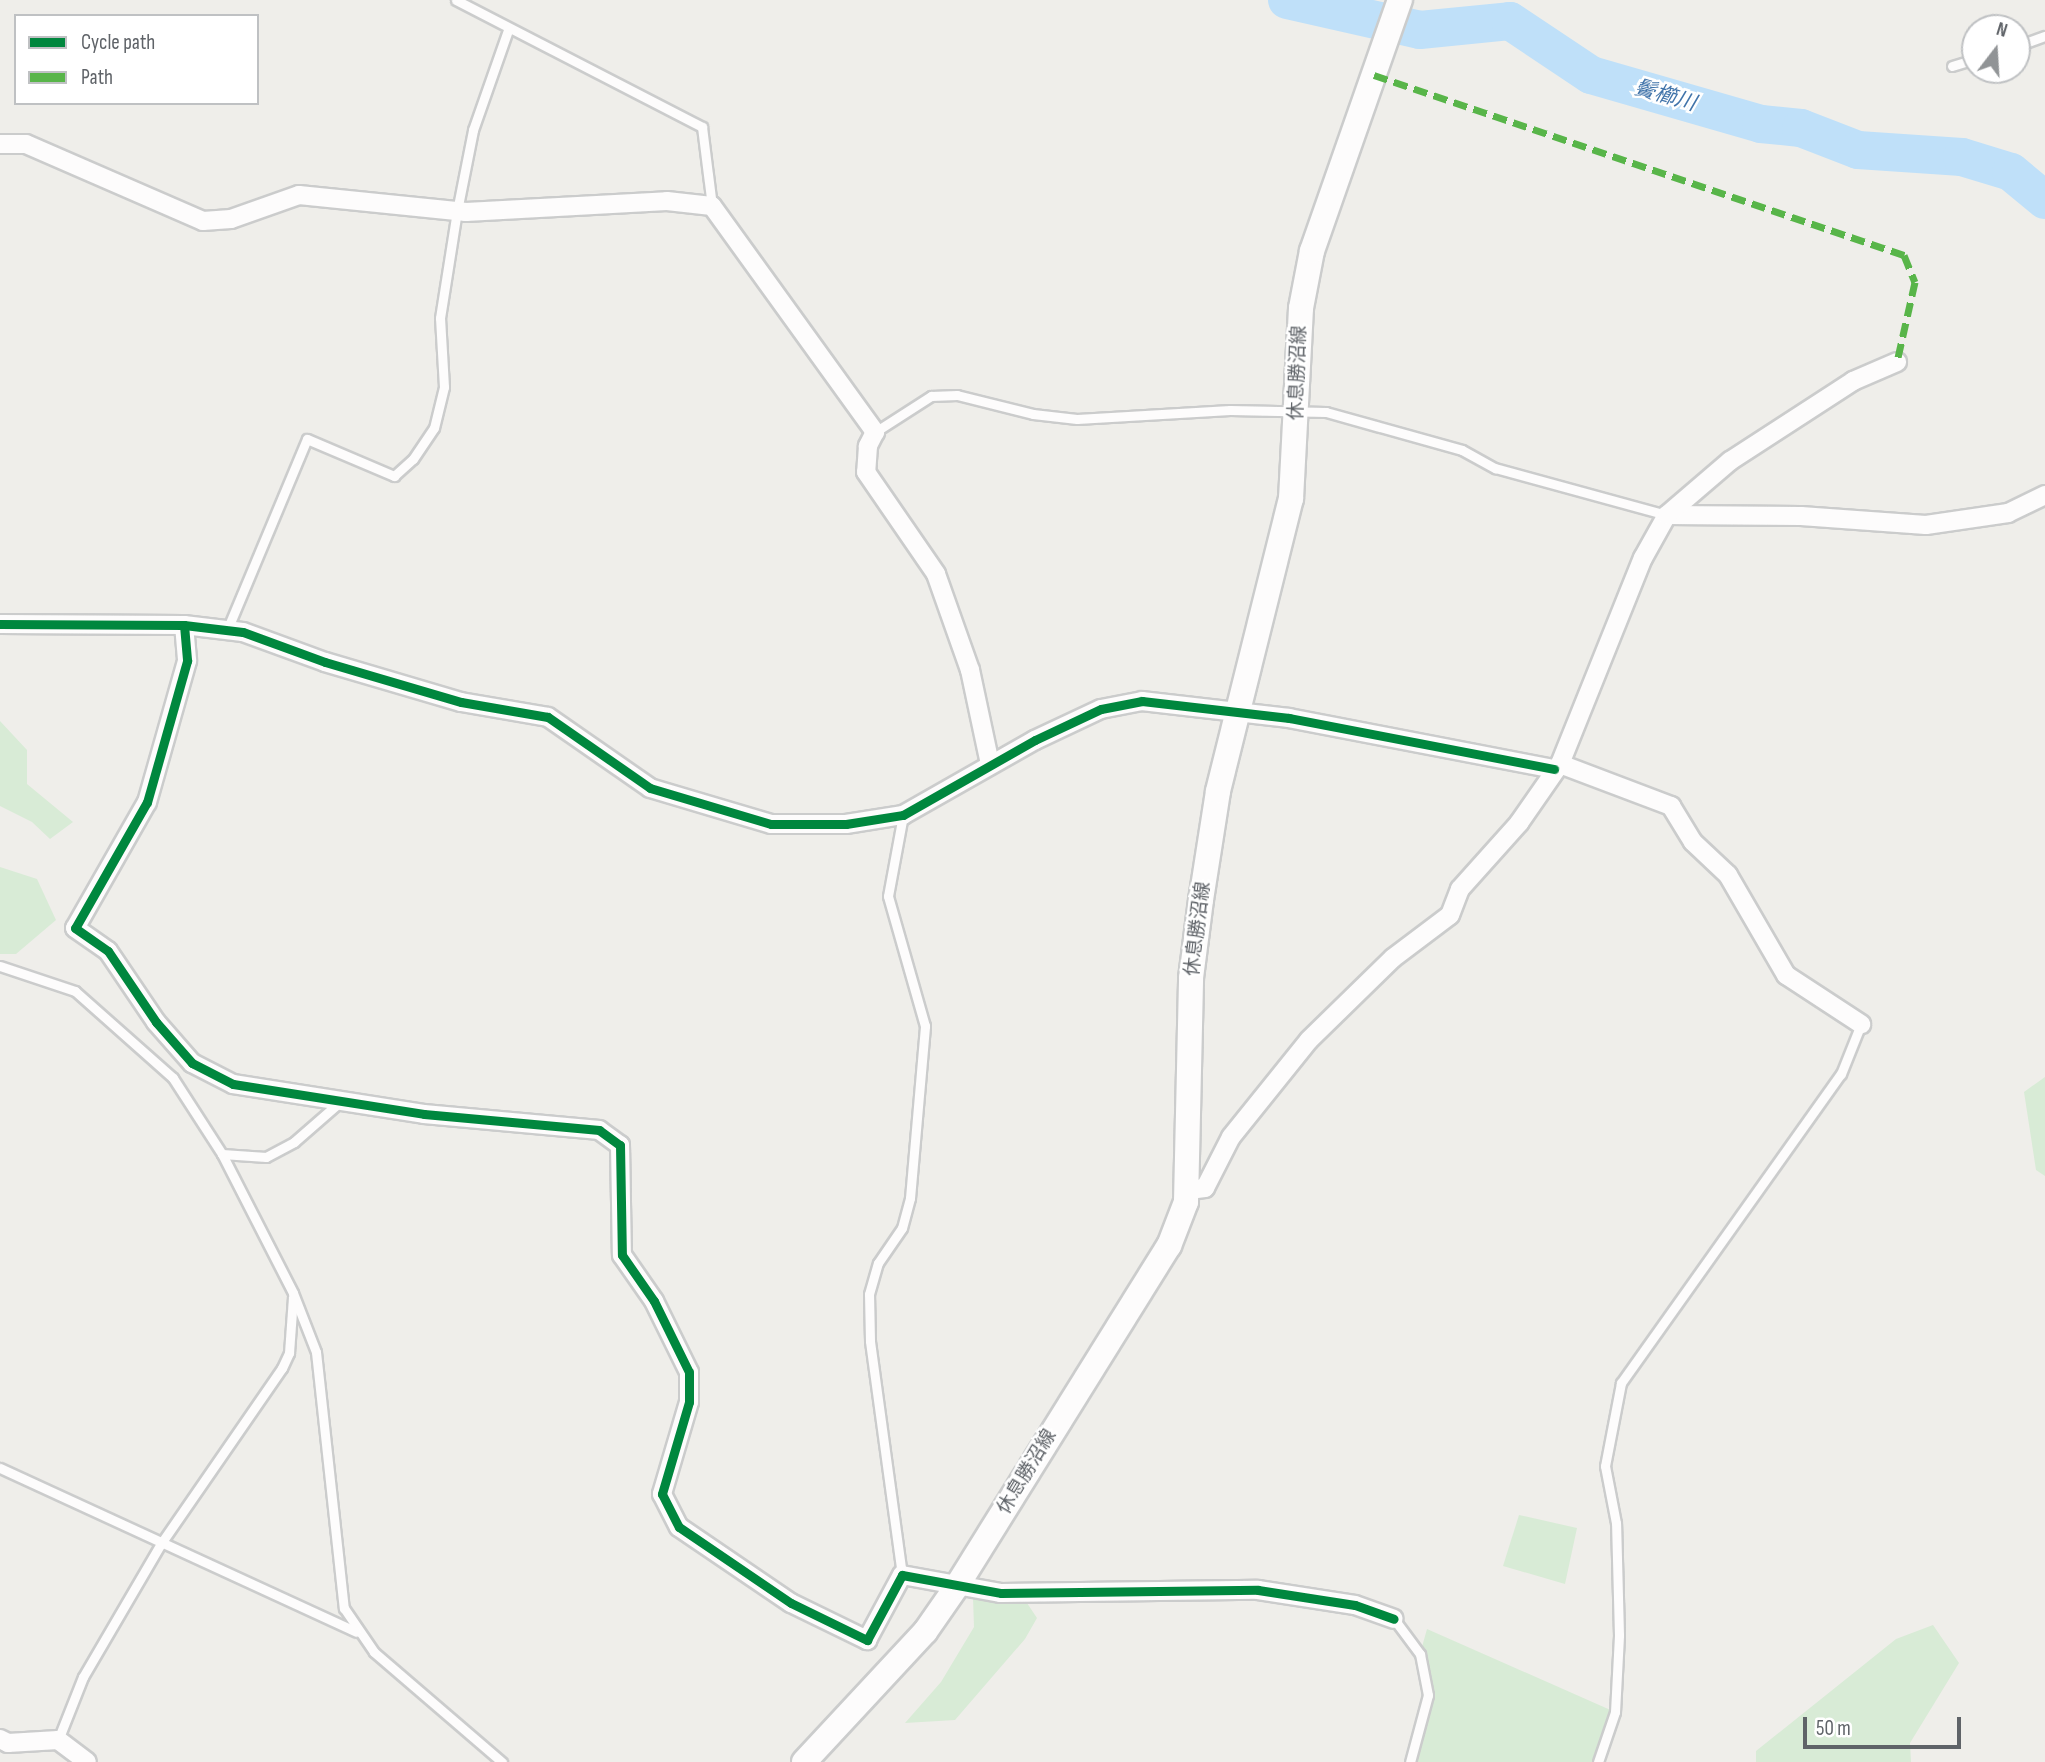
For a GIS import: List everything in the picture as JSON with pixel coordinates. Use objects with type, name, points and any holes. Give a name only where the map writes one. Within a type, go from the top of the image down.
[{"type":"main road","name":"休息勝沼線","points":[[804,1762],[925,1632],[957,1586],[1169,1246],[1189,1190],[1191,978],[1218,791],[1291,499],[1301,308],[1312,251],[1400,0]]},
{"type":"street","points":[[0,144],[26,144],[112,179],[173,212],[203,220],[231,219],[299,195],[457,211],[667,201],[712,206],[875,432],[868,446],[866,472],[936,574],[970,670],[990,764]]},
{"type":"street","points":[[1189,1190],[1205,1188],[1231,1137],[1310,1040],[1393,958],[1450,915],[1460,889],[1520,823],[1557,767],[1643,558],[1667,515],[1730,461],[1853,381],[1898,362]]},
{"type":"street","points":[[1667,515],[1801,516],[1926,525],[2008,513],[2045,495]]},
{"type":"street","points":[[0,624],[184,625],[243,632],[325,663],[461,702],[548,717],[650,788],[725,814],[771,824],[846,824],[902,815],[990,764],[1101,709],[1142,701],[1238,711],[1557,767],[1671,806],[1693,842],[1728,875],[1786,975],[1861,1024]]},
{"type":"street","points":[[184,625],[187,661],[147,802],[75,928],[108,951],[156,1022],[192,1063],[233,1084],[424,1114],[599,1130],[620,1145],[622,1255],[654,1301],[689,1372],[689,1402],[662,1494],[679,1527],[791,1603],[867,1640],[902,1575],[1001,1593],[1080,1595],[1258,1590],[1355,1605],[1395,1619]]},
{"type":"street","points":[[0,1739],[8,1743],[58,1740],[86,1762]]},
{"type":"lane","points":[[456,0],[508,30],[702,127],[712,206]]},
{"type":"lane","points":[[226,632],[307,439],[394,476],[413,459],[434,428],[444,387],[440,318],[457,211],[473,130],[508,30]]},
{"type":"lane","points":[[1952,66],[1961,63]]},
{"type":"lane","points":[[875,432],[931,396],[957,395],[1033,414],[1077,419],[1230,410],[1326,412],[1374,423],[1462,450],[1495,468],[1667,515]]},
{"type":"lane","points":[[902,815],[888,896],[925,1026],[919,1120],[908,1208],[902,1228],[878,1263],[869,1294],[870,1341],[902,1575]]},
{"type":"lane","points":[[0,966],[75,991],[173,1078],[222,1154],[293,1293],[316,1352],[335,1549],[344,1608],[356,1632],[410,1685],[502,1762]]},
{"type":"lane","points":[[1598,1762],[1615,1712],[1619,1634],[1616,1523],[1605,1466],[1622,1383],[1841,1074],[1861,1024]]},
{"type":"lane","points":[[222,1154],[266,1157],[294,1142],[342,1101]]},
{"type":"lane","points":[[58,1740],[83,1677],[162,1542],[282,1368],[289,1353],[293,1293]]},
{"type":"lane","points":[[0,1468],[356,1632]]},
{"type":"lane","points":[[1395,1619],[1420,1654],[1428,1695],[1410,1762]]},
{"type":"green space","points":[[0,721],[27,750],[27,784],[73,822],[50,839],[32,822],[0,806]]},
{"type":"green space","points":[[0,867],[37,879],[56,920],[16,954],[0,954]]},
{"type":"green space","points":[[2045,1077],[2045,1176],[2036,1170],[2024,1092]]},
{"type":"green space","points":[[1519,1515],[1577,1528],[1565,1584],[1503,1566]]},
{"type":"green space","points":[[973,1598],[1025,1600],[1037,1618],[1025,1639],[955,1720],[905,1723],[941,1682],[974,1627]]},
{"type":"green space","points":[[1933,1625],[1959,1663],[1910,1743],[1911,1762],[1756,1762],[1756,1751],[1896,1639]]},
{"type":"green space","points":[[1427,1629],[1615,1712],[1598,1762],[1410,1762],[1428,1695],[1420,1654]]},
{"type":"waterway","name":"鬢櫛川","points":[[1287,0],[1420,30],[1510,21],[1591,75],[1761,124],[1801,128],[1858,150],[1962,157],[2011,172],[2045,200]]},
{"type":"marked path","points":[[1374,75],[1904,255],[1915,282],[1897,362]]},
{"type":"cycle path","points":[[0,624],[184,625],[243,632],[325,662],[461,702],[548,717],[650,788],[771,824],[846,824],[903,815],[1035,740],[1101,709],[1142,701],[1289,718],[1554,769]]},
{"type":"cycle path","points":[[184,625],[187,661],[147,802],[75,928],[108,951],[156,1022],[192,1063],[233,1084],[424,1114],[599,1130],[620,1145],[622,1255],[654,1301],[689,1372],[689,1402],[662,1494],[679,1527],[791,1603],[867,1640],[902,1575],[1001,1593],[1258,1590],[1355,1605],[1394,1619]]}]
